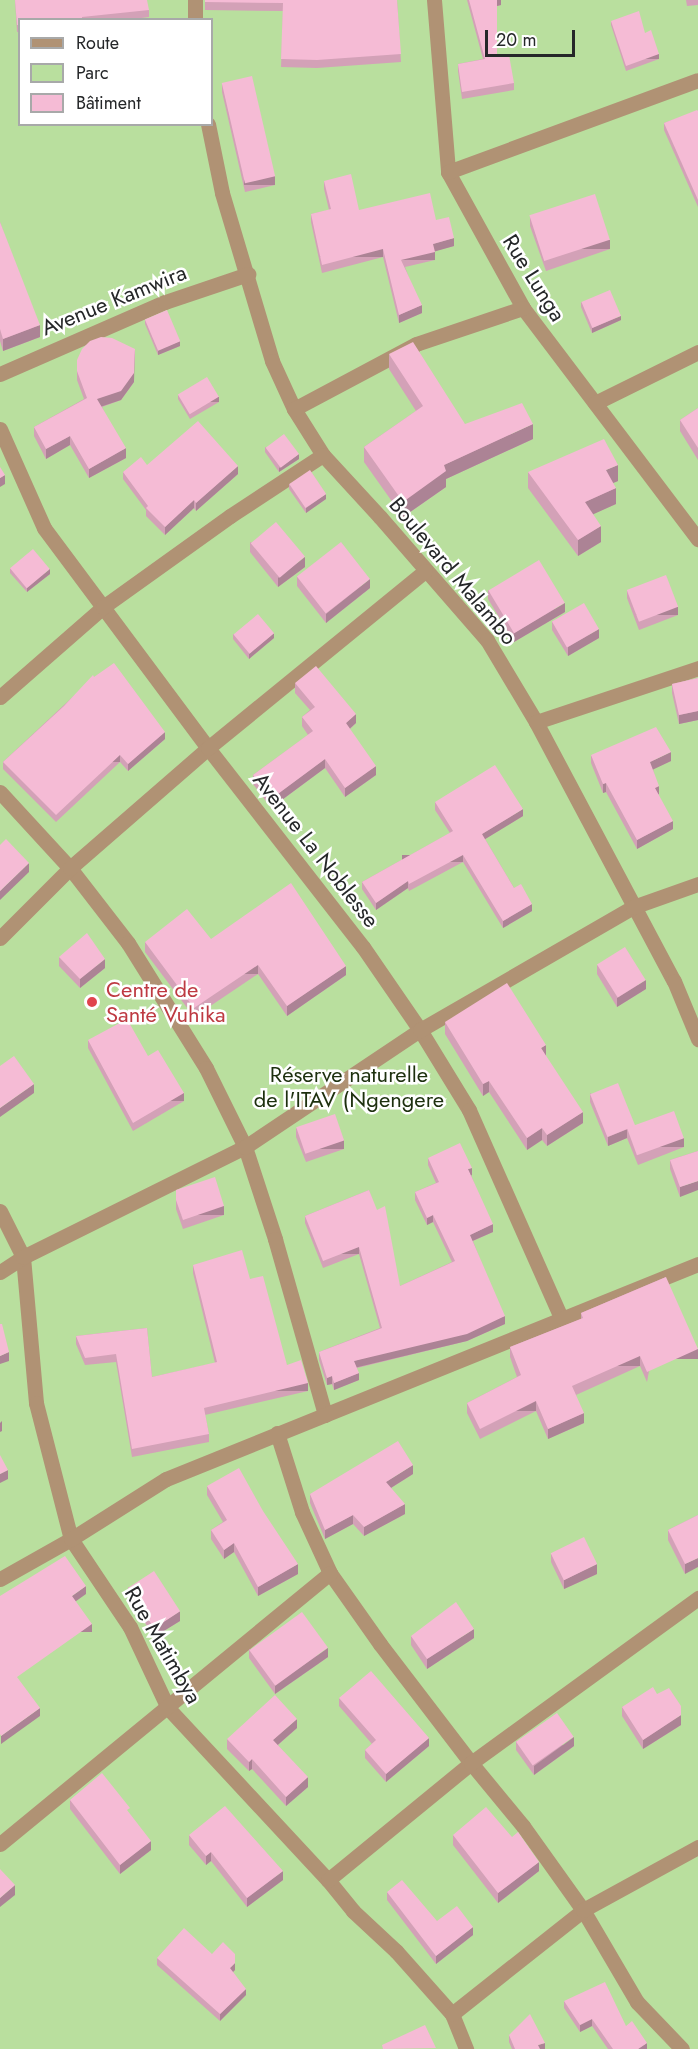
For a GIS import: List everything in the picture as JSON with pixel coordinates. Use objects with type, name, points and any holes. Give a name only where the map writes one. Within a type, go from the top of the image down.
[{"type":"street","points":[[195,0],[195,18]]},
{"type":"street","name":"Rue Lunga","points":[[434,0],[448,171],[523,308],[698,539]]},
{"type":"street","points":[[448,171],[698,80]]},
{"type":"street","name":"Boulevard Malambo","points":[[208,126],[222,193],[248,274],[272,361],[294,409],[323,455],[487,640],[536,722],[674,981],[698,1039]]},
{"type":"street","name":"Avenue Kamwira","points":[[0,374],[165,302],[248,274]]},
{"type":"street","points":[[294,409],[416,344],[523,308]]},
{"type":"street","points":[[595,403],[698,352]]},
{"type":"street","name":"Avenue La Noblesse","points":[[0,429],[44,528],[208,748],[363,947],[420,1030],[469,1110],[562,1320]]},
{"type":"street","points":[[0,697],[103,607],[230,516],[323,455]]},
{"type":"street","points":[[0,938],[70,868],[208,748],[425,571]]},
{"type":"street","points":[[536,722],[698,668]]},
{"type":"street","points":[[0,792],[70,868],[128,943],[206,1068],[245,1147],[275,1239],[325,1415]]},
{"type":"street","points":[[0,1272],[23,1257],[245,1147],[420,1030],[633,907],[698,884]]},
{"type":"street","name":"Rue Matimbya","points":[[0,1211],[23,1257],[36,1403],[71,1539],[130,1627],[168,1708],[328,1880],[353,1911],[396,1951],[453,2014],[466,2049]]},
{"type":"street","points":[[0,1579],[71,1539],[166,1479],[698,1264]]},
{"type":"street","points":[[277,1433],[302,1512],[330,1573],[380,1644],[471,1763],[523,1826],[583,1910],[637,2002],[682,2049]]},
{"type":"street","points":[[0,1844],[330,1573]]},
{"type":"street","points":[[328,1880],[471,1763],[698,1598]]},
{"type":"street","points":[[453,2014],[583,1910],[698,1847]]},
{"type":"green space","name":"Réserve naturelle de l'ITAV (Ngengere","points":[[0,0],[698,0],[698,2049],[0,2049]]},
{"type":"building","points":[[15,0],[147,0],[149,10],[82,18],[18,18],[17,25]]},
{"type":"building","points":[[205,0],[397,0],[401,54],[317,60],[281,59],[283,3],[205,2]]},
{"type":"building","points":[[469,0],[497,0],[497,57],[509,55],[514,83],[462,92],[458,64],[485,59]]},
{"type":"building","points":[[639,11],[645,33],[651,30],[659,54],[626,66],[611,21]]},
{"type":"building","points":[[252,76],[275,176],[245,183],[222,83]]},
{"type":"building","points":[[698,111],[698,200],[664,123]]},
{"type":"building","points":[[351,174],[359,210],[430,193],[436,220],[449,217],[454,238],[433,244],[435,252],[401,260],[422,305],[399,315],[383,249],[322,265],[311,214],[331,209],[324,181]]},
{"type":"building","points":[[595,194],[610,240],[544,261],[529,215]]},
{"type":"building","points":[[0,222],[40,325],[3,339],[0,329]]},
{"type":"building","points":[[610,290],[621,316],[592,328],[581,302]]},
{"type":"building","points":[[167,310],[180,341],[158,351],[145,319]]},
{"type":"building","points":[[101,337],[112,338],[135,349],[134,373],[121,391],[97,399],[126,448],[89,469],[70,436],[46,449],[34,427],[87,398],[77,371],[77,360],[82,349],[90,341]]},
{"type":"building","points":[[413,342],[465,424],[522,403],[533,424],[444,465],[446,471],[403,502],[364,447],[423,406],[389,354]]},
{"type":"building","points":[[207,377],[219,397],[190,414],[178,395]]},
{"type":"building","points":[[698,408],[698,448],[680,420]]},
{"type":"building","points":[[198,421],[238,466],[196,503],[194,500],[165,527],[146,508],[148,506],[123,472],[141,457],[147,465]]},
{"type":"building","points":[[284,434],[299,454],[281,468],[266,448]]},
{"type":"building","points":[[604,439],[618,465],[606,470],[616,488],[585,502],[601,526],[578,540],[528,472]]},
{"type":"building","points":[[0,467],[5,475],[0,478]]},
{"type":"building","points":[[310,470],[326,494],[305,508],[289,484]]},
{"type":"building","points":[[276,522],[305,556],[280,578],[251,543]]},
{"type":"building","points":[[341,542],[370,579],[326,614],[297,576]]},
{"type":"building","points":[[33,549],[50,569],[27,588],[10,568]]},
{"type":"building","points":[[539,560],[565,603],[514,633],[488,590]]},
{"type":"building","points":[[666,575],[678,607],[639,622],[627,590]]},
{"type":"building","points":[[584,603],[599,629],[567,647],[552,622]]},
{"type":"building","points":[[258,614],[274,633],[250,654],[233,635]]},
{"type":"building","points":[[114,663],[165,732],[128,764],[120,755],[56,815],[3,762],[64,706],[93,675],[94,677]]},
{"type":"building","points":[[316,666],[356,714],[346,723],[376,766],[345,788],[325,759],[271,799],[253,775],[313,731],[302,717],[315,707],[295,683]]},
{"type":"building","points":[[698,678],[698,711],[679,715],[672,684]]},
{"type":"building","points":[[656,727],[671,752],[650,762],[659,786],[655,788],[673,821],[637,840],[606,783],[603,784],[591,755]]},
{"type":"building","points":[[495,765],[523,809],[482,834],[514,888],[521,884],[532,904],[503,921],[463,855],[409,884],[408,881],[376,903],[362,882],[453,831],[435,802]]},
{"type":"building","points":[[6,839],[29,863],[0,891],[0,845]]},
{"type":"building","points":[[291,883],[346,966],[287,1006],[258,965],[194,1008],[145,942],[187,909],[211,939]]},
{"type":"building","points":[[87,933],[105,959],[80,979],[59,957]]},
{"type":"building","points":[[625,947],[646,980],[618,998],[597,964]]},
{"type":"building","points":[[507,983],[546,1045],[541,1048],[583,1112],[547,1135],[542,1128],[527,1138],[489,1081],[483,1084],[445,1022]]},
{"type":"building","points":[[127,1019],[148,1056],[158,1050],[184,1093],[133,1123],[88,1040]]},
{"type":"building","points":[[14,1056],[34,1084],[0,1108],[0,1066]]},
{"type":"building","points":[[618,1083],[635,1126],[607,1137],[590,1094]]},
{"type":"building","points":[[674,1111],[684,1138],[637,1155],[627,1128]]},
{"type":"building","points":[[335,1114],[344,1140],[305,1154],[296,1127]]},
{"type":"building","points":[[460,1143],[472,1168],[468,1169],[493,1224],[470,1235],[505,1316],[467,1334],[354,1361],[359,1373],[334,1383],[332,1376],[327,1378],[319,1352],[382,1328],[359,1247],[323,1261],[305,1216],[369,1190],[377,1210],[385,1206],[400,1286],[455,1261],[433,1215],[427,1218],[415,1192],[439,1182],[428,1158]]},
{"type":"building","points":[[698,1151],[698,1181],[680,1187],[670,1160]]},
{"type":"building","points":[[215,1177],[224,1206],[183,1220],[176,1200],[176,1190]]},
{"type":"building","points":[[242,1250],[250,1279],[263,1276],[287,1365],[301,1360],[308,1383],[204,1408],[209,1434],[132,1449],[116,1354],[85,1358],[76,1336],[147,1328],[152,1377],[217,1362],[193,1265]]},
{"type":"building","points":[[666,1277],[698,1349],[647,1372],[640,1356],[572,1386],[584,1413],[548,1429],[536,1401],[480,1429],[467,1403],[521,1375],[510,1347],[583,1318],[581,1313]]},
{"type":"building","points":[[0,1324],[2,1324],[9,1352],[0,1356]]},
{"type":"building","points":[[398,1441],[413,1465],[386,1482],[405,1504],[364,1527],[353,1515],[325,1530],[310,1494]]},
{"type":"building","points":[[0,1455],[8,1470],[0,1474]]},
{"type":"building","points":[[239,1468],[263,1511],[298,1564],[258,1587],[234,1543],[224,1550],[211,1530],[227,1520],[207,1486]]},
{"type":"building","points":[[698,1515],[698,1558],[685,1564],[668,1530]]},
{"type":"building","points":[[584,1537],[597,1564],[564,1580],[551,1553]]},
{"type":"building","points":[[65,1556],[86,1586],[72,1596],[92,1624],[17,1677],[40,1708],[1,1736],[0,1596]]},
{"type":"building","points":[[154,1571],[180,1611],[154,1628],[128,1588]]},
{"type":"building","points":[[456,1602],[474,1629],[427,1659],[411,1636]]},
{"type":"building","points":[[302,1612],[328,1648],[275,1686],[249,1650]]},
{"type":"building","points":[[371,1671],[429,1738],[386,1774],[365,1750],[376,1740],[339,1698]]},
{"type":"building","points":[[653,1687],[657,1694],[669,1688],[681,1706],[681,1715],[643,1740],[622,1707]]},
{"type":"building","points":[[275,1695],[297,1719],[273,1740],[308,1777],[286,1797],[252,1759],[249,1762],[227,1739]]},
{"type":"building","points":[[557,1713],[574,1737],[533,1765],[516,1742]]},
{"type":"building","points":[[102,1773],[130,1808],[127,1810],[151,1841],[120,1865],[70,1800]]},
{"type":"building","points":[[225,1806],[283,1871],[247,1898],[211,1852],[206,1856],[189,1835]]},
{"type":"building","points":[[486,1807],[512,1837],[518,1832],[539,1862],[498,1893],[453,1835]]},
{"type":"building","points":[[0,1869],[15,1885],[0,1898]]},
{"type":"building","points":[[402,1880],[437,1921],[457,1906],[473,1927],[436,1956],[387,1892]]},
{"type":"building","points":[[184,1928],[212,1954],[223,1942],[235,1954],[235,1963],[230,1968],[246,1989],[220,2014],[157,1958]]},
{"type":"building","points":[[605,1982],[626,2026],[632,2021],[647,2043],[638,2049],[613,2049],[592,2019],[580,2025],[564,2001]]},
{"type":"building","points":[[530,2014],[545,2043],[538,2045],[540,2049],[515,2049],[509,2035]]},
{"type":"building","points":[[425,2025],[436,2048],[383,2049],[382,2045]]},
{"type":"place","name":"Centre de Santé Vuhika","points":[[92,1002]]}]
